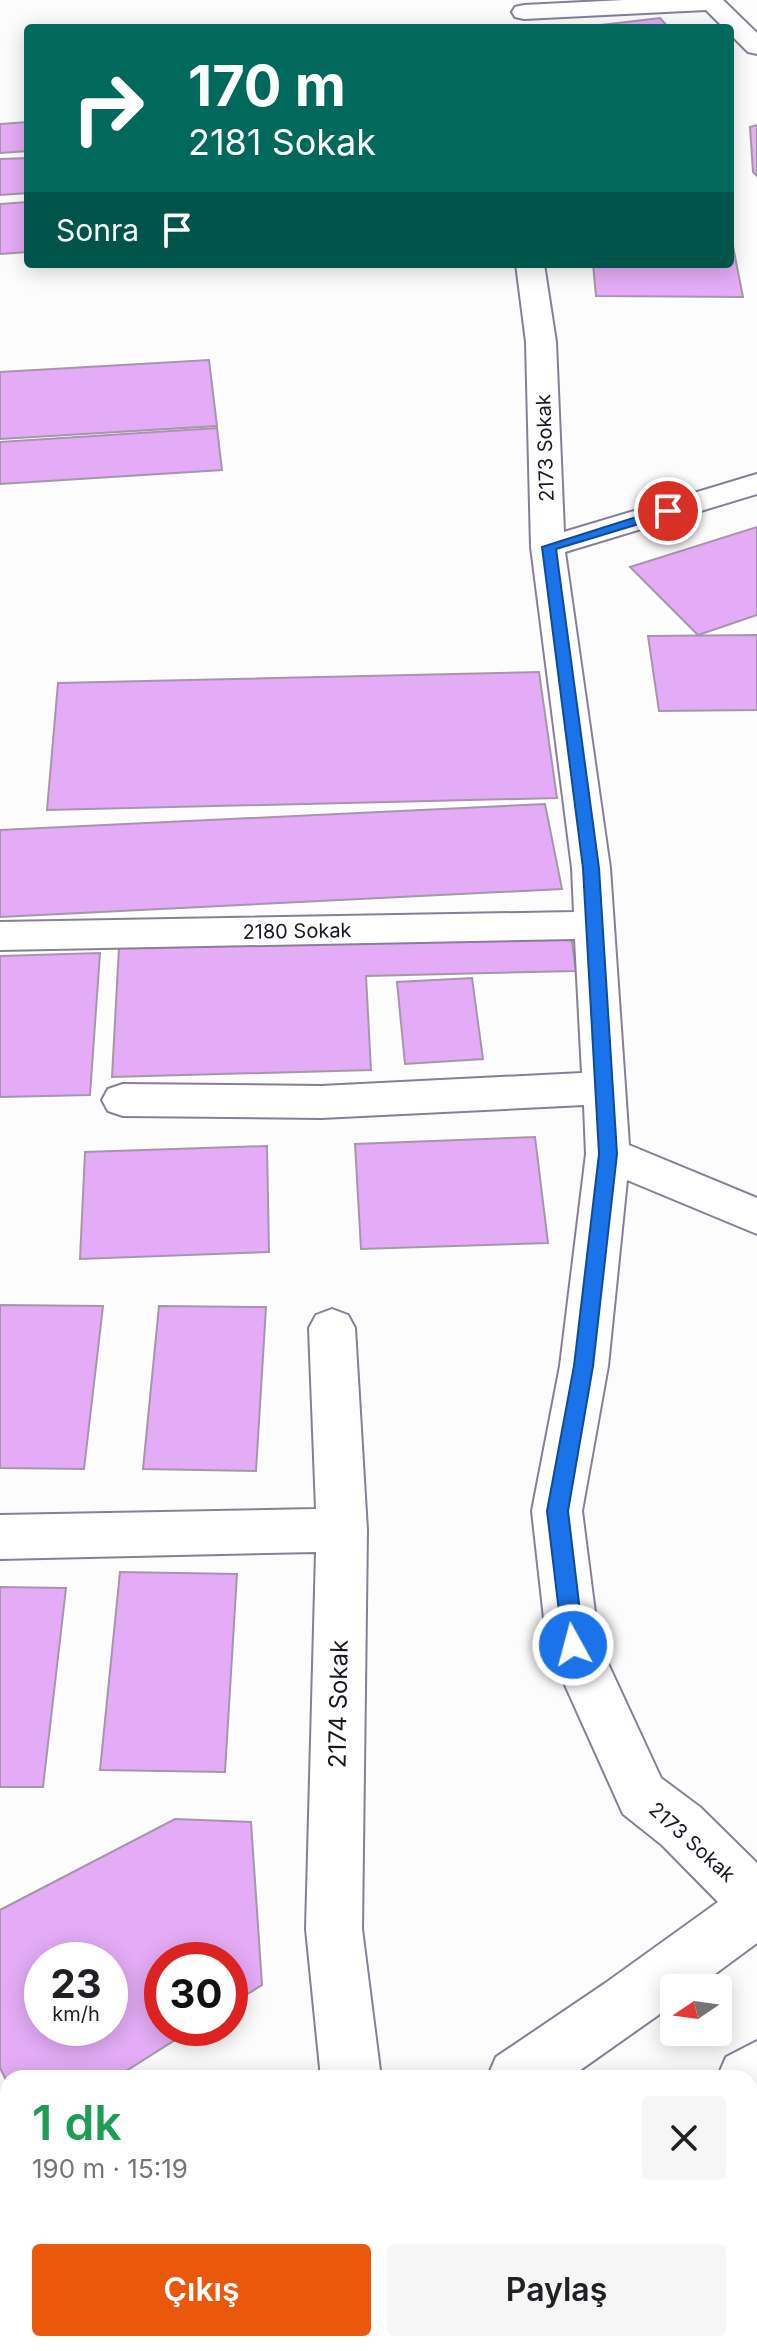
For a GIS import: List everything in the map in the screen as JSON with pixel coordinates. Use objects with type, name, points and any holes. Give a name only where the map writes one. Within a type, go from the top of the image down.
[{"type":"street","points":[[524,13],[711,2],[733,24]]},
{"type":"street","points":[[734,24],[757,47]]},
{"type":"street","name":"2173 Sokak","points":[[531,268],[541,342],[548,547],[591,868],[608,1154],[584,1366],[557,1511],[573,1645],[642,1796],[681,1826],[757,1905]]},
{"type":"street","points":[[548,547],[757,484]]},
{"type":"street","name":"2180 Sokak","points":[[0,936],[595,925]]},
{"type":"street","points":[[123,1100],[321,1102],[604,1088]]},
{"type":"street","points":[[608,1154],[757,1217]]},
{"type":"street","name":"2174 Sokak","points":[[332,1328],[342,1530],[334,1929],[350,2070]]},
{"type":"street","points":[[0,1537],[342,1530]]},
{"type":"street","points":[[529,2070],[625,2005],[757,1905]]},
{"type":"building","points":[[660,18],[665,24],[609,24]]},
{"type":"building","points":[[24,122],[24,151],[0,153],[0,124]]},
{"type":"building","points":[[757,125],[757,176],[753,172],[750,127]]},
{"type":"building","points":[[24,158],[24,193],[0,195],[0,159]]},
{"type":"building","points":[[24,202],[24,252],[0,254],[0,204]]},
{"type":"building","points":[[734,251],[743,297],[596,296],[593,268],[734,268]]},
{"type":"building","points":[[209,360],[217,426],[0,439],[0,372]]},
{"type":"building","points":[[217,428],[222,470],[0,484],[0,442]]},
{"type":"building","points":[[757,527],[757,615],[698,635],[630,567]]},
{"type":"building","points":[[757,635],[757,710],[659,711],[648,636]]},
{"type":"building","points":[[539,672],[557,798],[47,810],[58,683]]},
{"type":"building","points":[[545,804],[562,889],[0,917],[0,830]]},
{"type":"building","points":[[571,935],[576,971],[366,976],[371,1070],[112,1077],[119,947]]},
{"type":"building","points":[[100,953],[90,1095],[0,1097],[0,956]]},
{"type":"building","points":[[472,978],[483,1059],[405,1064],[397,982]]},
{"type":"building","points":[[535,1137],[548,1243],[361,1249],[355,1144]]},
{"type":"building","points":[[267,1146],[269,1252],[80,1259],[85,1152]]},
{"type":"building","points":[[0,1305],[103,1306],[84,1469],[0,1468]]},
{"type":"building","points":[[159,1306],[266,1307],[256,1471],[143,1469]]},
{"type":"building","points":[[120,1572],[237,1574],[225,1772],[100,1770]]},
{"type":"building","points":[[0,1587],[66,1588],[43,1787],[0,1787]]},
{"type":"building","points":[[175,1819],[251,1822],[262,1985],[248,1994],[248,1942],[144,1942],[144,2046],[166,2046],[128,2070],[1,2070],[0,1910]]},
{"type":"route","points":[[573,1645],[557,1511],[584,1366],[608,1154],[591,868],[548,547],[668,511]]}]
